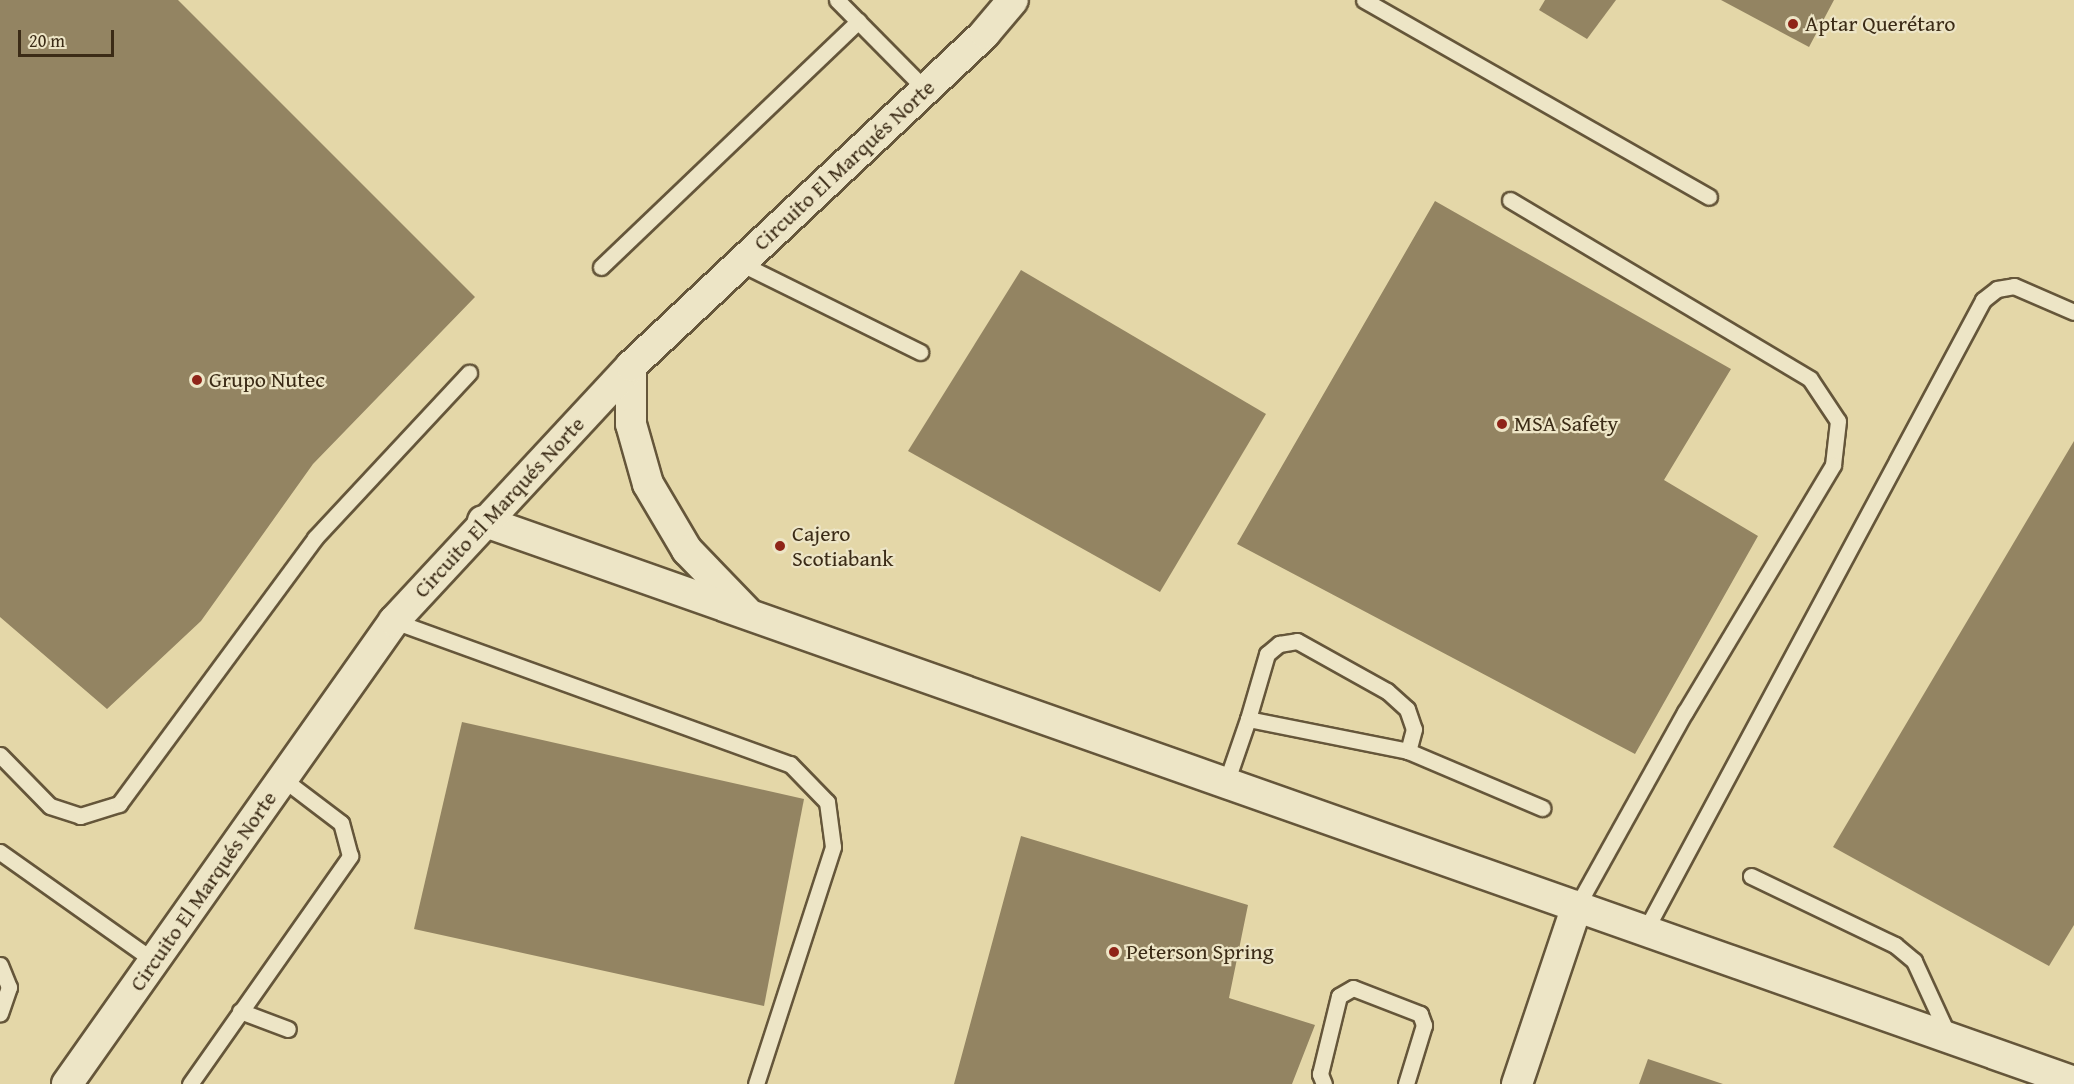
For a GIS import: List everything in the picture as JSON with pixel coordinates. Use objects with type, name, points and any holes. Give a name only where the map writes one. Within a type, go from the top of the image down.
[{"type":"street","name":"Circuito El Marqués Norte","points":[[67,1084],[394,621],[483,521],[631,366],[925,89],[1013,0]]},
{"type":"street","points":[[631,366],[631,424],[648,484],[687,550],[750,615]]},
{"type":"street","points":[[483,521],[2074,1082]]},
{"type":"street","points":[[1517,1084],[1576,906]]},
{"type":"lane","points":[[837,0],[925,89]]},
{"type":"lane","points":[[1364,0],[1708,197]]},
{"type":"lane","points":[[601,267],[858,21]]},
{"type":"lane","points":[[1510,200],[1810,379],[1839,422],[1833,465],[1685,712],[1576,906]]},
{"type":"lane","points":[[740,263],[920,352]]},
{"type":"lane","points":[[1645,931],[1983,300],[1997,289],[2014,286],[2074,312]]},
{"type":"lane","points":[[0,755],[50,806],[80,816],[119,804],[315,538],[469,373]]},
{"type":"lane","points":[[394,621],[790,764],[827,802],[833,847],[756,1084]]},
{"type":"lane","points":[[1226,783],[1267,654],[1279,644],[1297,641],[1387,691],[1407,709],[1414,729],[1408,751]]},
{"type":"lane","points":[[1248,719],[1408,751],[1542,808]]},
{"type":"lane","points":[[190,1084],[350,856],[340,823],[283,779]]},
{"type":"lane","points":[[0,852],[154,961]]},
{"type":"lane","points":[[1751,876],[1895,945],[1914,961],[1949,1037]]},
{"type":"lane","points":[[0,965],[9,987],[0,1013]]},
{"type":"lane","points":[[1324,1084],[1320,1074],[1338,996],[1353,988],[1420,1014],[1424,1025],[1406,1084]]},
{"type":"lane","points":[[240,1011],[288,1029]]},
{"type":"building","name":"Grupo Nutec","points":[[0,0],[178,0],[475,297],[313,464],[201,621],[107,709],[0,617]]},
{"type":"building","points":[[1545,0],[1616,0],[1587,39],[1539,10]]},
{"type":"building","name":"Aptar Querétaro","points":[[1721,0],[1834,0],[1809,47]]},
{"type":"building","name":"MSA Safety","points":[[1435,201],[1731,369],[1664,480],[1758,536],[1635,754],[1237,544]]},
{"type":"building","points":[[1021,270],[1266,414],[1160,592],[908,451]]},
{"type":"building","points":[[2074,441],[2074,925],[2049,966],[1833,847]]},
{"type":"building","points":[[462,722],[804,799],[764,1006],[414,929]]},
{"type":"building","name":"Peterson Spring","points":[[1021,836],[1248,905],[1229,998],[1315,1025],[1292,1084],[954,1084]]},
{"type":"building","points":[[1648,1059],[1723,1084],[1639,1084]]},
{"type":"place","name":"Aptar Querétaro","points":[[1793,24]]},
{"type":"place","name":"Grupo Nutec","points":[[197,380]]},
{"type":"place","name":"MSA Safety","points":[[1502,424]]},
{"type":"place","name":"Cajero Scotiabank","points":[[780,546]]},
{"type":"place","name":"Peterson Spring","points":[[1114,952]]}]
